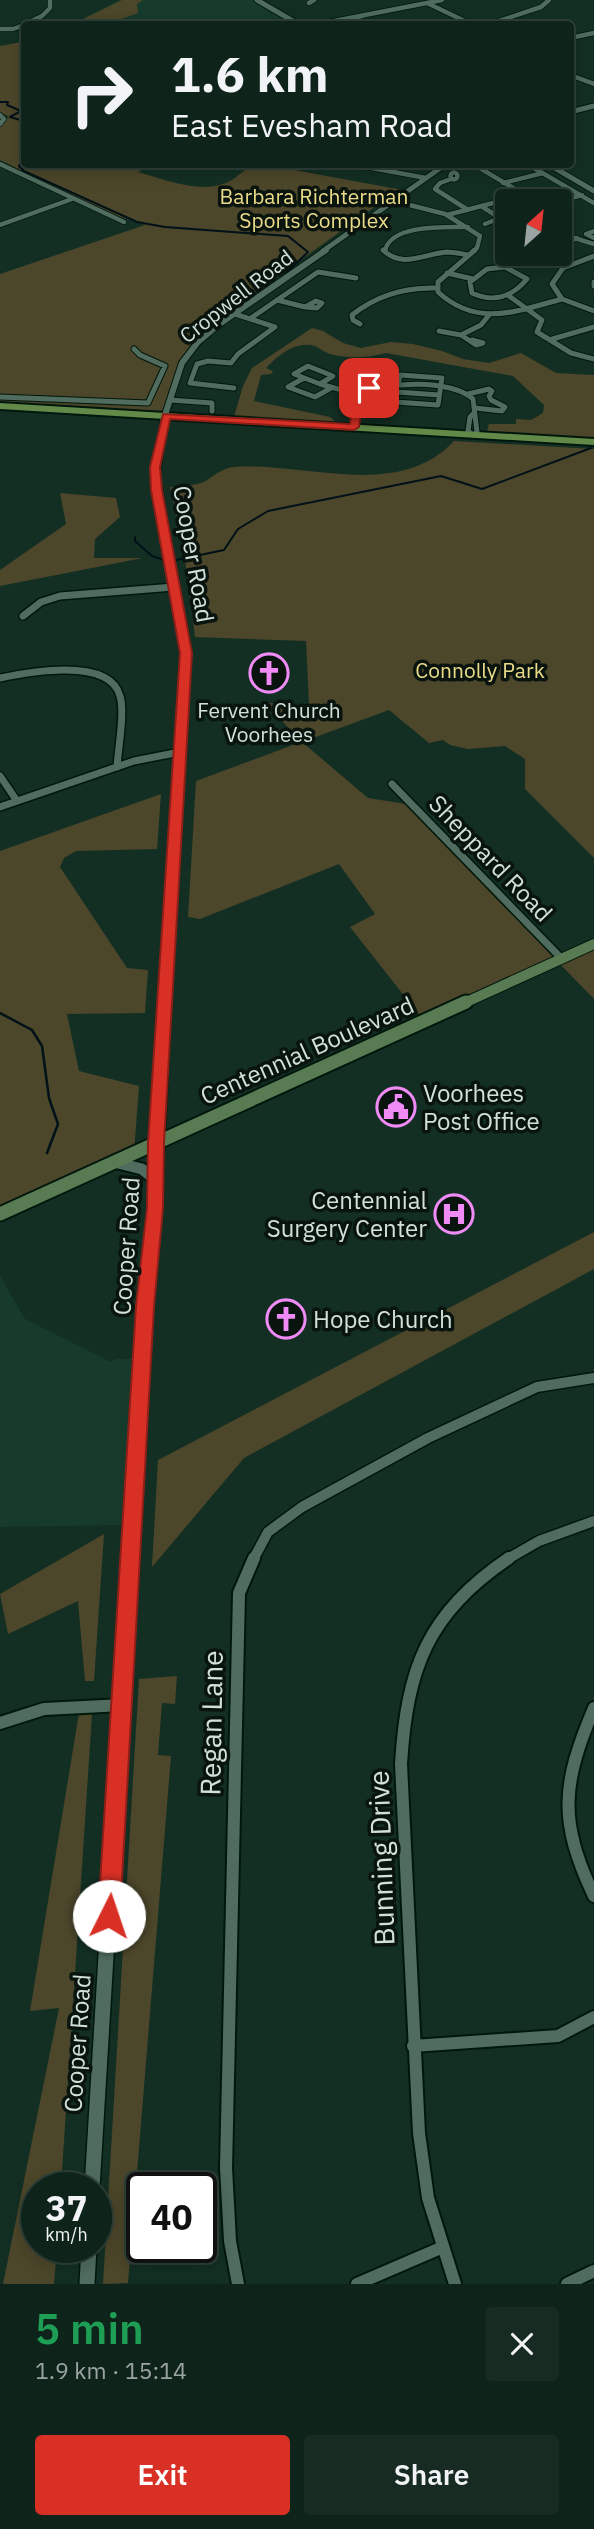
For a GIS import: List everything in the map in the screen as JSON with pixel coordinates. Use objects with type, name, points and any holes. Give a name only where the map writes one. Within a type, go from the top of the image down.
[{"type":"main road","points":[[0,406],[594,442]]},
{"type":"main road","name":"Centennial Boulevard","points":[[0,1214],[594,944]]},
{"type":"street","points":[[31,21],[46,13],[50,8],[50,0]]},
{"type":"street","points":[[257,0],[293,21]]},
{"type":"street","points":[[309,3],[314,0]]},
{"type":"street","points":[[334,21],[442,0]]},
{"type":"street","points":[[499,21],[541,7],[549,0]]},
{"type":"street","points":[[427,3],[465,21]]},
{"type":"street","points":[[344,21],[365,15]]},
{"type":"street","points":[[0,29],[21,26]]},
{"type":"street","points":[[574,37],[594,35]]},
{"type":"street","points":[[574,76],[594,84]]},
{"type":"street","points":[[574,111],[594,106]]},
{"type":"street","points":[[0,115],[4,119],[0,124]]},
{"type":"street","points":[[0,164],[124,222]]},
{"type":"street","points":[[370,168],[426,178]]},
{"type":"street","name":"Cropwell Road","points":[[161,438],[180,369],[189,352],[235,314],[440,168]]},
{"type":"street","points":[[479,168],[514,189]]},
{"type":"street","points":[[534,168],[594,203]]},
{"type":"street","points":[[555,168],[594,191]]},
{"type":"street","points":[[0,174],[10,170]]},
{"type":"street","points":[[503,183],[543,173]]},
{"type":"street","points":[[451,180],[440,183],[435,189],[468,210]]},
{"type":"street","points":[[572,199],[582,195]]},
{"type":"street","points":[[0,225],[72,199]]},
{"type":"street","points":[[360,324],[353,320],[352,314],[372,298],[436,288],[446,273],[469,255],[481,240],[477,233],[446,214],[396,200]]},
{"type":"street","points":[[446,214],[495,202]]},
{"type":"street","points":[[481,206],[495,215]]},
{"type":"street","points":[[485,224],[495,222]]},
{"type":"street","points":[[468,227],[403,232],[387,243],[383,250],[393,257],[415,261],[447,252],[469,255]]},
{"type":"street","points":[[572,237],[593,238]]},
{"type":"street","points":[[572,240],[577,238]]},
{"type":"street","points":[[594,256],[568,265],[554,278],[554,290],[562,299],[594,311]]},
{"type":"street","points":[[494,267],[505,267],[524,275],[527,281],[509,296],[487,299],[475,296],[469,286],[473,279],[494,267]]},
{"type":"street","points":[[251,318],[318,272],[356,278]]},
{"type":"street","points":[[446,273],[473,279]]},
{"type":"street","points":[[436,288],[451,304],[469,312],[489,315],[562,299]]},
{"type":"street","points":[[509,296],[540,318],[542,322],[537,332],[570,353],[594,359]]},
{"type":"street","points":[[277,300],[305,307]]},
{"type":"street","points":[[234,388],[190,383],[197,364],[208,361],[231,363],[238,354],[275,327],[235,314]]},
{"type":"street","points":[[461,335],[481,325],[489,315]]},
{"type":"street","points":[[549,340],[594,327]]},
{"type":"street","points":[[439,331],[472,340]]},
{"type":"street","points":[[0,397],[148,403],[165,366],[140,355],[134,349]]},
{"type":"street","points":[[320,384],[333,376],[308,366],[294,374],[304,377],[320,384],[331,388],[360,395],[376,386],[440,388],[468,394],[489,389],[492,391],[489,399],[505,407],[502,411],[474,410]]},
{"type":"street","points":[[398,385],[400,375],[442,378],[438,405],[395,402],[397,392],[439,395]]},
{"type":"street","points":[[304,377],[288,387],[316,397],[331,388]]},
{"type":"street","points":[[468,394],[473,399],[477,417],[477,432],[473,435]]},
{"type":"street","points":[[354,427],[360,395]]},
{"type":"street","points":[[59,409],[64,398]]},
{"type":"street","points":[[170,400],[212,403],[212,411]]},
{"type":"street","name":"Cooper Road","points":[[93,2172],[145,1306],[157,1181],[156,1143],[186,653],[156,490],[155,467],[161,438]]},
{"type":"street","points":[[23,616],[40,601],[59,594],[104,594],[174,587]]},
{"type":"street","points":[[0,678],[17,673],[71,670],[111,681],[120,691],[121,698],[117,767]]},
{"type":"street","points":[[0,807],[117,767],[180,752]]},
{"type":"street","points":[[0,776],[17,801]]},
{"type":"street","name":"Sheppard Road","points":[[392,784],[562,959]]},
{"type":"street","points":[[114,1162],[142,1169],[157,1181]]},
{"type":"street","name":"Regan Lane","points":[[238,2284],[230,2241],[226,2168],[239,1593],[268,1532],[279,1522],[428,1438],[537,1387],[594,1378]]},
{"type":"street","name":"Bunning Drive","points":[[455,2284],[428,2198],[419,2133],[401,1764],[403,1724],[416,1666],[451,1606],[483,1574],[567,1528],[594,1521]]},
{"type":"street","points":[[0,1723],[20,1713],[41,1708],[123,1706]]},
{"type":"street","points":[[594,1708],[576,1749],[566,1786],[568,1824],[574,1850],[594,1896]]},
{"type":"street","points":[[413,2046],[558,2036],[594,2017]]},
{"type":"street","points":[[357,2284],[443,2247]]},
{"type":"street","points":[[87,2284],[88,2263]]},
{"type":"street","points":[[567,2284],[594,2271]]},
{"type":"shaded area","points":[[119,0],[260,0],[296,21],[78,21]]},
{"type":"shaded area","points":[[0,1276],[25,1319],[111,1362],[116,1359],[142,1359],[132,1525],[0,1527]]},
{"type":"green space","points":[[122,0],[143,0],[137,4],[138,13],[115,21],[79,21]]},
{"type":"green space","name":"Barbara Richterman Sports Complex","points":[[21,42],[21,168],[145,168],[138,172],[202,187],[223,184],[249,168],[283,168],[408,191],[380,203],[213,323],[218,328],[189,357],[166,416],[0,406],[0,274],[145,225],[111,214],[0,160],[0,122],[9,117],[0,112],[0,46]]},
{"type":"green space","points":[[312,328],[343,343],[361,348],[391,342],[413,344],[463,359],[489,363],[521,353],[556,373],[594,375],[594,442],[486,435],[489,424],[516,424],[516,419],[531,420],[543,413],[544,405],[513,376],[386,353],[358,357],[337,356],[308,345],[288,350],[266,368],[273,371],[271,374],[261,375],[254,401],[330,417],[340,426],[233,420],[243,386],[252,368]]},
{"type":"green space","name":"Connolly Park","points":[[454,441],[594,449],[594,858],[525,789],[525,759],[505,746],[468,749],[450,745],[443,740],[429,743],[389,710],[302,742],[368,798],[406,804],[557,961],[424,1021],[350,927],[375,914],[339,864],[200,919],[188,917],[196,781],[301,742],[266,703],[309,705],[306,641],[195,637],[184,552],[170,487],[201,483],[234,467],[350,475],[406,470],[431,459]]},
{"type":"green space","points":[[60,493],[116,498],[120,517],[95,539],[94,558],[143,558],[0,586],[0,570],[66,524]]},
{"type":"green space","points":[[161,794],[157,849],[76,851],[64,858],[60,867],[127,968],[148,970],[145,1013],[67,1014],[79,1071],[139,1086],[134,1153],[0,1214],[0,851]]},
{"type":"green space","points":[[594,945],[594,999],[557,961]]},
{"type":"green space","points":[[594,1232],[594,1269],[244,1458],[152,1567],[158,1460]]},
{"type":"green space","points":[[104,1534],[94,1681],[85,1681],[78,1601],[8,1634],[0,1594]]},
{"type":"green space","points":[[177,1676],[175,1704],[162,1703],[158,1755],[171,1756],[137,2172],[126,2172],[128,2283],[103,2284],[104,2263],[112,2263],[112,2172],[110,2172],[139,1679]]},
{"type":"green space","points":[[79,1713],[92,1714],[62,2172],[26,2172],[59,2008],[30,2011]]},
{"type":"green space","points":[[21,2195],[21,2263],[56,2263],[54,2284],[3,2284]]},
{"type":"waterway","points":[[0,102],[8,102],[7,105],[21,111]]},
{"type":"waterway","points":[[21,111],[10,117],[21,120]]},
{"type":"waterway","points":[[21,163],[21,168]]},
{"type":"waterway","points":[[21,168],[137,222],[165,227],[288,236],[308,252],[285,274],[288,275]]},
{"type":"waterway","points":[[176,560],[224,550],[238,529],[268,511],[441,476],[482,489],[591,448]]},
{"type":"waterway","points":[[135,537],[135,541],[152,556],[167,561]]},
{"type":"waterway","points":[[0,1013],[32,1030],[42,1046],[49,1098],[58,1124],[47,1153]]},
{"type":"place","name":"Fervent Church Voorhees","points":[[269,673]]},
{"type":"place","name":"Voorhees Post Office","points":[[396,1107]]},
{"type":"place","name":"Centennial Surgery Center","points":[[454,1214]]},
{"type":"place","name":"Hope Church","points":[[286,1319]]},
{"type":"route","points":[[109,1916],[145,1306],[157,1181],[156,1143],[186,653],[156,490],[155,467],[166,416],[354,427],[358,398],[369,388]]}]
